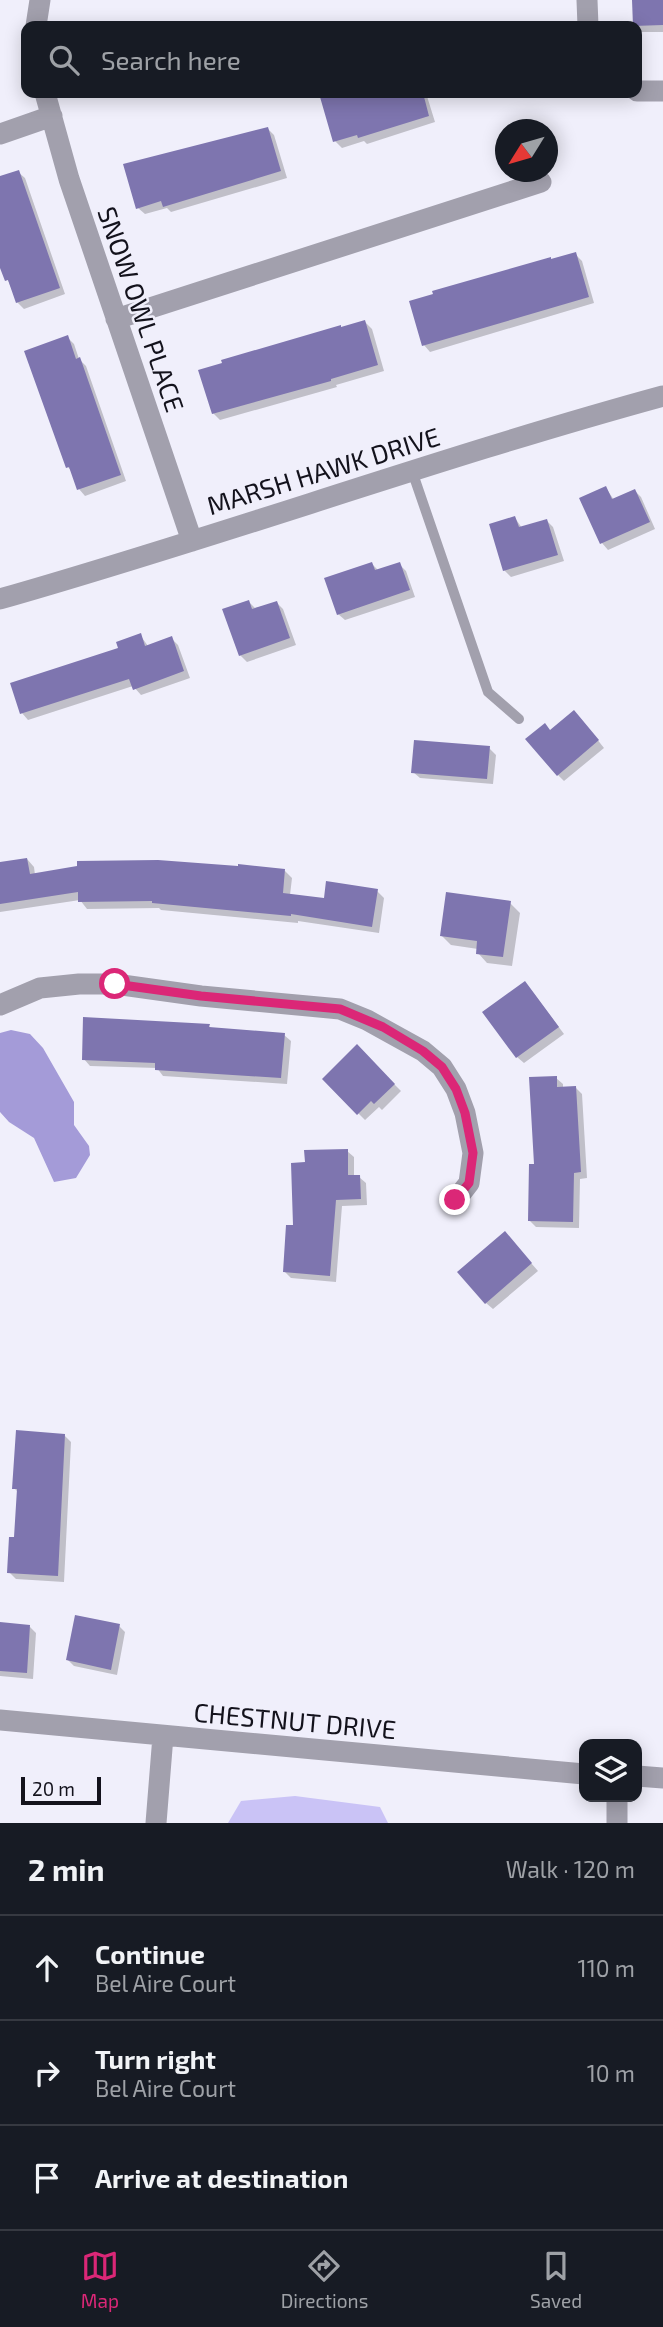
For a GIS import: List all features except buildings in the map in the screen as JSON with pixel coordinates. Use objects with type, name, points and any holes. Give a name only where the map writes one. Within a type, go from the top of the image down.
[{"type":"street","points":[[37,21],[40,0]]},
{"type":"street","points":[[587,0],[588,21]]},
{"type":"street","points":[[642,91],[663,91]]},
{"type":"street","name":"SNOW OWL PLACE","points":[[46,98],[69,178],[192,541]]},
{"type":"street","points":[[0,134],[52,117]]},
{"type":"street","points":[[116,319],[541,183]]},
{"type":"street","name":"MARSH HAWK DRIVE","points":[[0,599],[118,565],[583,418],[663,396]]},
{"type":"street","points":[[0,1004],[40,988],[115,984],[201,996],[340,1009],[367,1020],[423,1051],[442,1067],[456,1089],[465,1113],[473,1153],[469,1183],[455,1200]]},
{"type":"street","name":"CHESTNUT DRIVE","points":[[0,1720],[579,1774]]},
{"type":"street","points":[[156,1823],[163,1736]]},
{"type":"street","points":[[642,1776],[663,1778]]},
{"type":"street","points":[[617,1802],[617,1823]]},
{"type":"lane","points":[[412,471],[488,692],[519,719]]},
{"type":"shaded area","points":[[11,1030],[30,1034],[43,1048],[74,1102],[74,1125],[89,1146],[90,1155],[76,1178],[54,1182],[34,1138],[9,1122],[0,1112],[0,1033]]},
{"type":"shaded area","points":[[295,1796],[380,1807],[388,1823],[228,1823],[241,1801]]},
{"type":"route","points":[[115,984],[201,996],[340,1009],[383,1027],[423,1051],[442,1067],[456,1089],[465,1113],[473,1153],[469,1183],[455,1200]]}]
